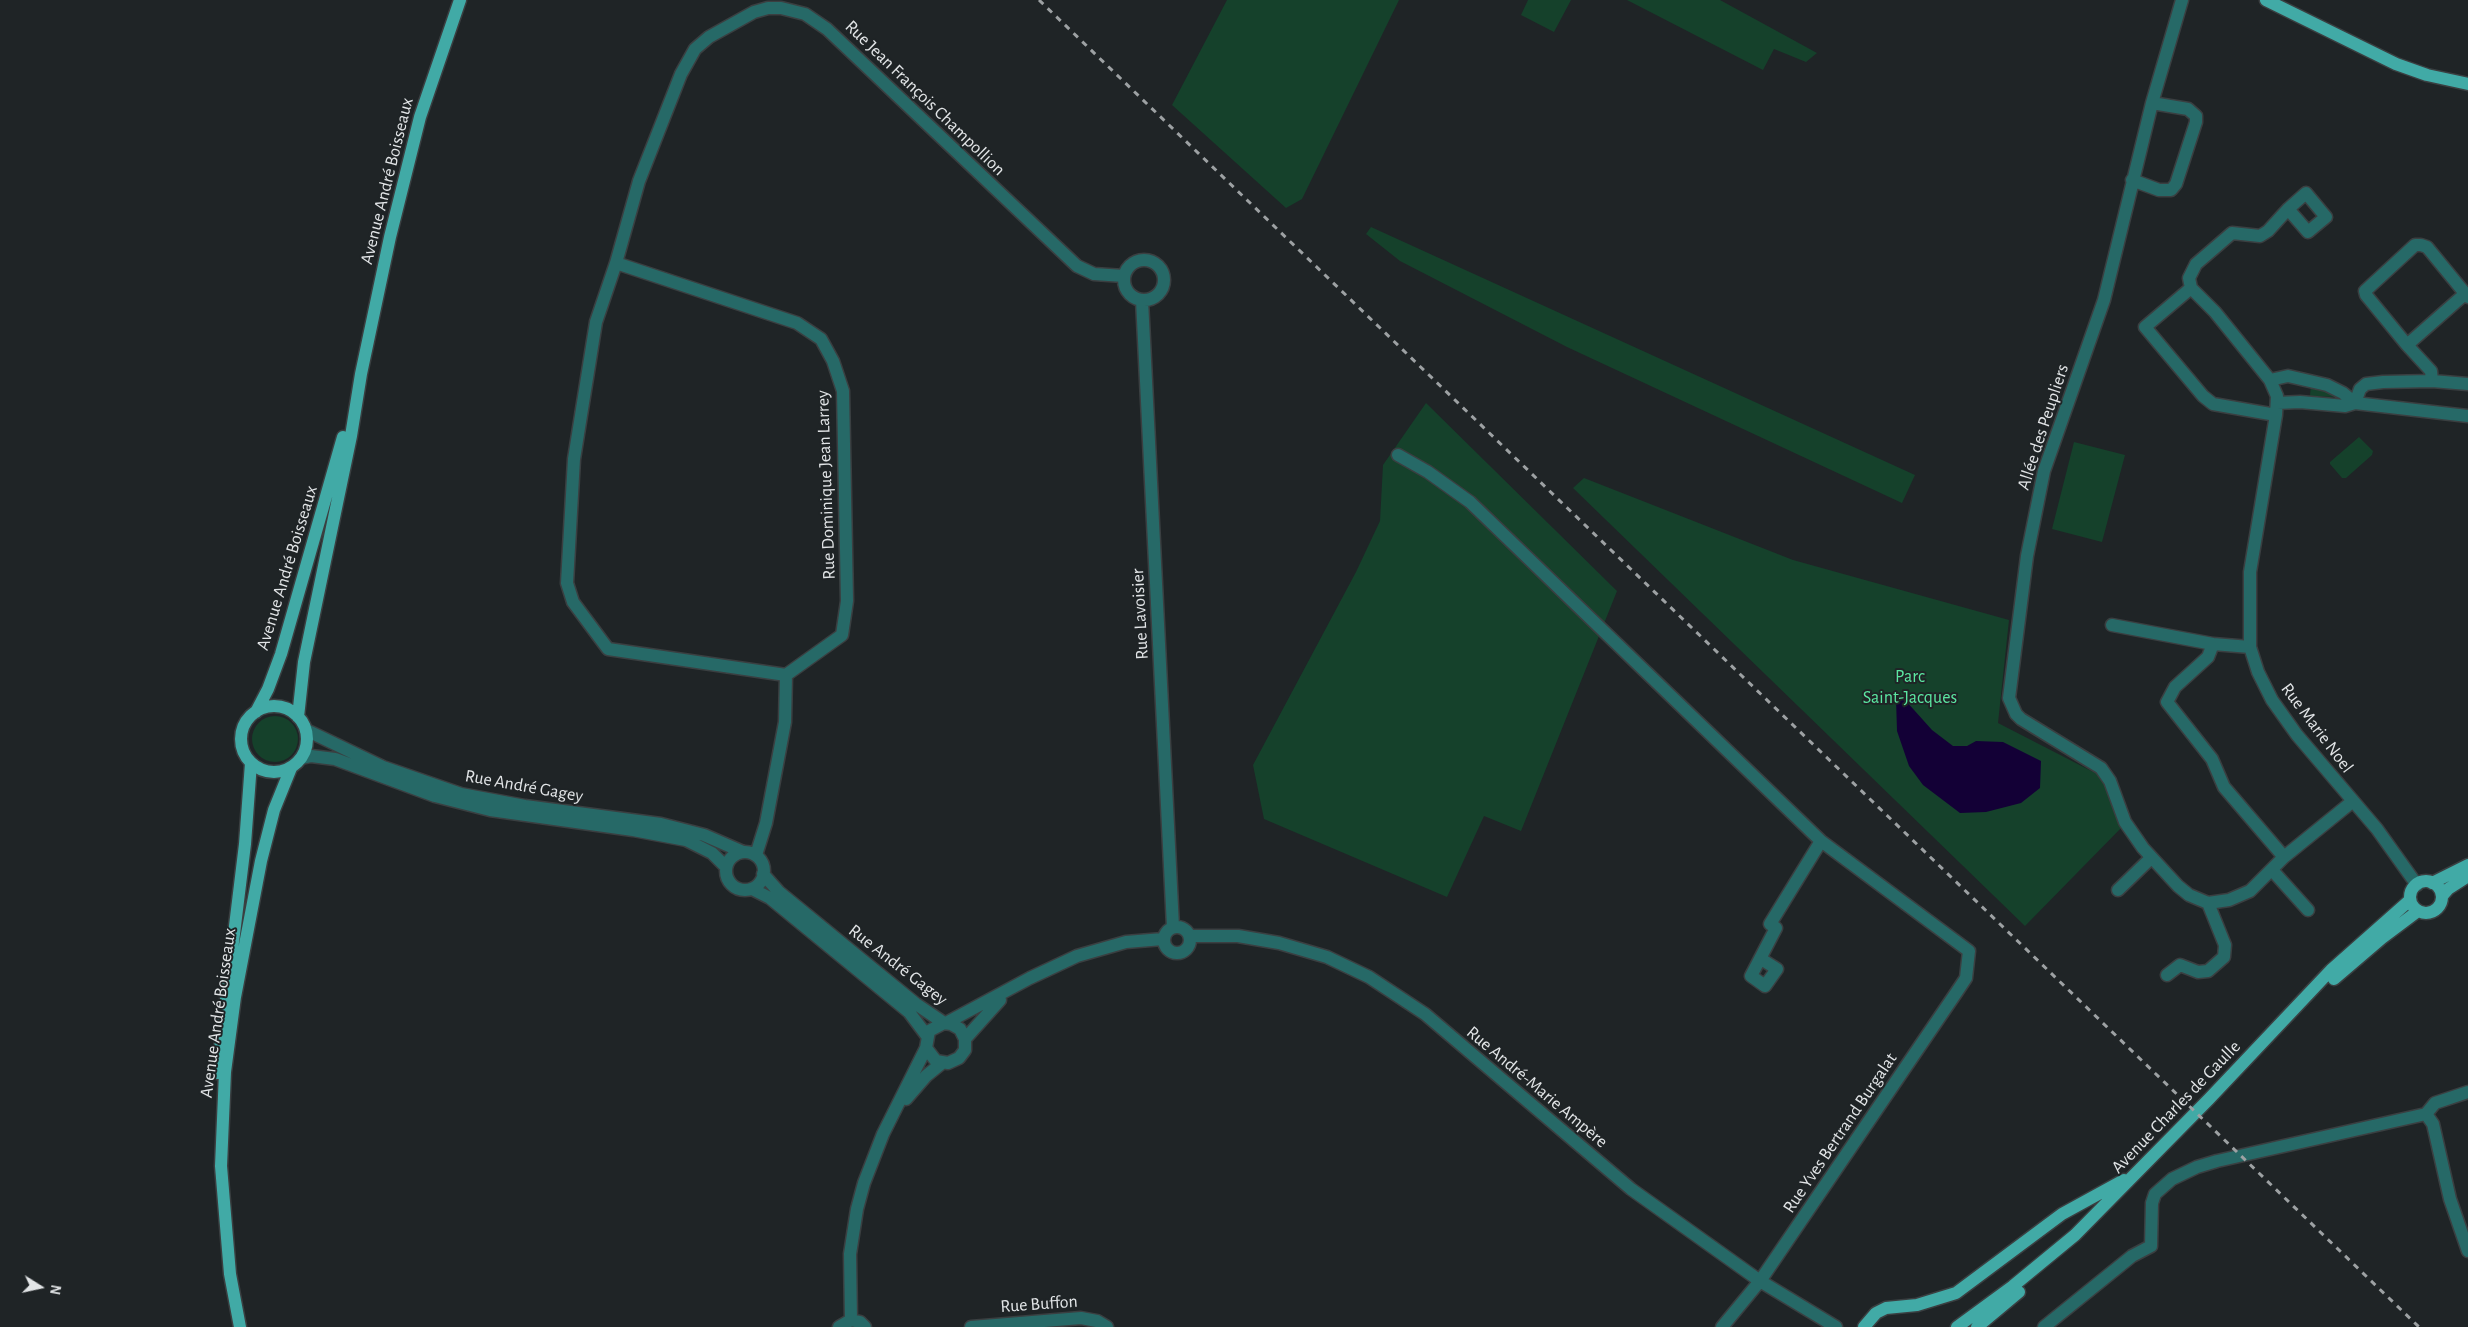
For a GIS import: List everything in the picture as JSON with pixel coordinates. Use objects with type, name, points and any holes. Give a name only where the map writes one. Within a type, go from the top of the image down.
[{"type":"main road","name":"Avenue André Boisseaux","points":[[298,717],[304,662],[351,436],[361,374],[404,173],[440,53],[460,0]]},
{"type":"main road","points":[[2266,0],[2396,64],[2427,75],[2468,84]]},
{"type":"main road","name":"Avenue André Boisseaux","points":[[256,712],[268,690],[281,654],[361,374]]},
{"type":"main road","points":[[264,708],[283,708],[298,717],[306,730],[307,744],[301,758],[291,768],[270,772],[251,763],[244,752],[242,732],[248,720],[256,712],[264,708]]},
{"type":"main road","name":"Avenue André Boisseaux","points":[[231,1327],[220,1264],[214,1191],[213,1122],[219,1049],[250,796],[251,763]]},
{"type":"main road","name":"Avenue André Boisseaux","points":[[240,1327],[230,1274],[223,1203],[222,1120],[225,1072],[235,997],[261,861],[274,810],[291,768]]},
{"type":"main road","points":[[2432,883],[2468,864]]},
{"type":"main road","name":"Avenue Charles de Gaulle","points":[[1977,1327],[2024,1288],[2176,1145],[2294,1019],[2338,976],[2418,911],[2427,913],[2436,910],[2442,896],[2448,889],[2468,876]]},
{"type":"main road","points":[[2417,885],[2424,882],[2432,883],[2439,888],[2442,896]]},
{"type":"main road","name":"Avenue Charles de Gaulle","points":[[1957,1327],[2013,1286],[2075,1235],[2137,1173],[2331,970],[2410,900],[2411,893],[2417,885]]},
{"type":"main road","points":[[2410,900],[2418,911]]},
{"type":"main road","points":[[1864,1327],[1876,1313],[1886,1308],[1917,1305],[1956,1293],[2062,1214],[2137,1173]]},
{"type":"street","name":"Allée des Peupliers","points":[[2182,0],[2152,103],[2104,300],[2056,434],[2038,497],[2025,565],[2009,691],[2012,708],[2021,719],[2102,768],[2110,781],[2126,822],[2136,840],[2151,858],[2189,895],[2208,903]]},
{"type":"street","name":"Rue Jean François Champollion","points":[[786,675],[608,649],[573,602],[566,572],[574,459],[596,322],[616,263],[639,181],[688,60],[702,42],[754,12],[768,8],[781,8],[805,14],[827,29],[1077,266],[1094,274],[1124,276]]},
{"type":"street","points":[[2132,180],[2159,190],[2165,191],[2173,188],[2196,122],[2196,116],[2188,109],[2152,103]]},
{"type":"street","points":[[2275,397],[2215,312],[2191,288],[2189,278],[2196,264],[2232,233],[2260,236],[2268,231],[2288,209]]},
{"type":"street","points":[[2407,345],[2467,295],[2427,247],[2422,244],[2415,246],[2366,288],[2366,295],[2407,345],[2431,371],[2432,381]]},
{"type":"street","points":[[1140,260],[1152,262],[1161,269],[1164,280],[1161,290],[1153,298],[1142,300],[1128,292],[1124,276],[1130,266],[1140,260]]},
{"type":"street","name":"Rue Dominique Jean Larrey","points":[[616,263],[797,322],[821,339],[833,361],[843,391],[846,601],[842,635],[786,675]]},
{"type":"street","points":[[2191,288],[2146,327],[2202,396],[2213,404],[2275,397],[2300,402],[2345,406],[2355,403],[2468,416]]},
{"type":"street","name":"Rue Lavoisier","points":[[1142,300],[1173,926]]},
{"type":"street","points":[[2275,397],[2288,376],[2327,385],[2355,403]]},
{"type":"street","points":[[2355,403],[2357,393],[2366,384],[2432,381],[2468,384]]},
{"type":"street","name":"Rue Marie Noel","points":[[2275,397],[2250,572],[2250,647],[2258,672],[2272,700],[2297,735],[2394,850],[2417,885]]},
{"type":"street","points":[[1398,455],[1428,472],[1470,502],[1821,841],[1770,924],[1776,928],[1761,959]]},
{"type":"street","points":[[2112,625],[2213,644],[2250,647]]},
{"type":"street","points":[[2213,644],[2208,657],[2175,687],[2167,702],[2212,759],[2224,787],[2284,857]]},
{"type":"street","points":[[756,855],[766,823],[785,722],[786,675]]},
{"type":"street","name":"Rue André Gagey","points":[[306,730],[383,767],[461,794],[525,806],[661,824],[704,835],[743,852]]},
{"type":"street","name":"Rue André Gagey","points":[[301,758],[311,756],[335,758],[435,796],[490,810],[633,830],[686,840],[712,853],[726,867]]},
{"type":"street","points":[[2166,975],[2180,965],[2198,972],[2208,971],[2224,957],[2225,946],[2208,903],[2239,897],[2250,891],[2284,857],[2353,801]]},
{"type":"street","name":"Rue Yves Bertrand Burgalat","points":[[1722,1327],[1760,1281],[1966,978],[1969,951],[1821,841]]},
{"type":"street","points":[[743,852],[756,855],[762,864],[764,874],[760,883],[752,889],[743,890],[733,887],[726,878],[726,867],[732,856],[743,852]]},
{"type":"street","points":[[2118,890],[2151,858]]},
{"type":"street","points":[[2272,870],[2308,910]]},
{"type":"street","name":"Rue André Gagey","points":[[764,874],[779,892],[916,1004],[945,1023]]},
{"type":"street","name":"Rue André Gagey","points":[[752,889],[770,898],[909,1012],[926,1042]]},
{"type":"street","points":[[1173,926],[1182,927],[1190,936],[1187,949],[1178,953],[1166,948],[1164,939],[1166,931],[1173,926]]},
{"type":"street","name":"Rue André-Marie Ampère","points":[[1190,936],[1238,936],[1279,943],[1327,957],[1369,977],[1424,1014],[1631,1189],[1760,1281],[1836,1327]]},
{"type":"street","points":[[851,1320],[850,1254],[857,1209],[873,1158],[933,1027],[1008,992],[1030,978],[1077,956],[1126,942],[1164,939]]},
{"type":"street","points":[[926,1042],[932,1058],[942,1063],[954,1062],[965,1050],[966,1039],[977,1023],[1008,992]]},
{"type":"street","points":[[945,1023],[960,1029],[966,1039]]},
{"type":"street","points":[[895,1112],[926,1076],[942,1063]]},
{"type":"street","points":[[2044,1327],[2132,1256],[2151,1246],[2150,1215],[2155,1194],[2172,1179],[2198,1167],[2294,1142],[2426,1114],[2435,1103],[2468,1092]]},
{"type":"street","points":[[2426,1114],[2433,1124],[2450,1199],[2468,1250]]},
{"type":"street","name":"Rue Buffon","points":[[971,1327],[1081,1318],[1090,1323],[1107,1327]]},
{"type":"street","points":[[838,1327],[851,1320],[860,1322],[865,1327]]},
{"type":"green space","points":[[1227,0],[1399,0],[1302,199],[1286,208],[1172,105]]},
{"type":"green space","points":[[1528,0],[1571,0],[1554,32],[1521,15]]},
{"type":"green space","points":[[1627,0],[1720,0],[1817,53],[1806,62],[1774,49],[1763,70]]},
{"type":"green space","points":[[1371,227],[1915,475],[1902,503],[1567,347],[1400,261],[1366,234]]},
{"type":"green space","points":[[2311,385],[2335,393],[2337,397],[2310,396]]},
{"type":"green space","points":[[1426,403],[1617,591],[1521,831],[1484,816],[1447,897],[1264,819],[1253,765],[1356,572],[1380,521],[1383,465]]},
{"type":"green space","points":[[2359,437],[2373,451],[2372,455],[2346,478],[2342,478],[2330,462]]},
{"type":"green space","points":[[2074,442],[2125,455],[2102,542],[2052,529]]},
{"type":"green space","name":"Parc Saint-Jacques","points":[[1584,478],[1793,560],[2009,620],[1998,723],[2101,776],[2124,825],[2025,926],[1573,488]]},
{"type":"green space","points":[[280,716],[292,722],[297,730],[297,748],[292,756],[284,761],[270,762],[258,756],[253,748],[252,734],[258,722],[266,717]]},
{"type":"shaded area","points":[[1896,698],[1906,701],[1932,730],[1953,746],[1967,746],[1976,741],[2003,742],[2041,761],[2040,788],[2021,803],[1986,812],[1960,813],[1923,785],[1909,766],[1897,731]]},
{"type":"railway","points":[[1039,0],[2419,1327]]}]
